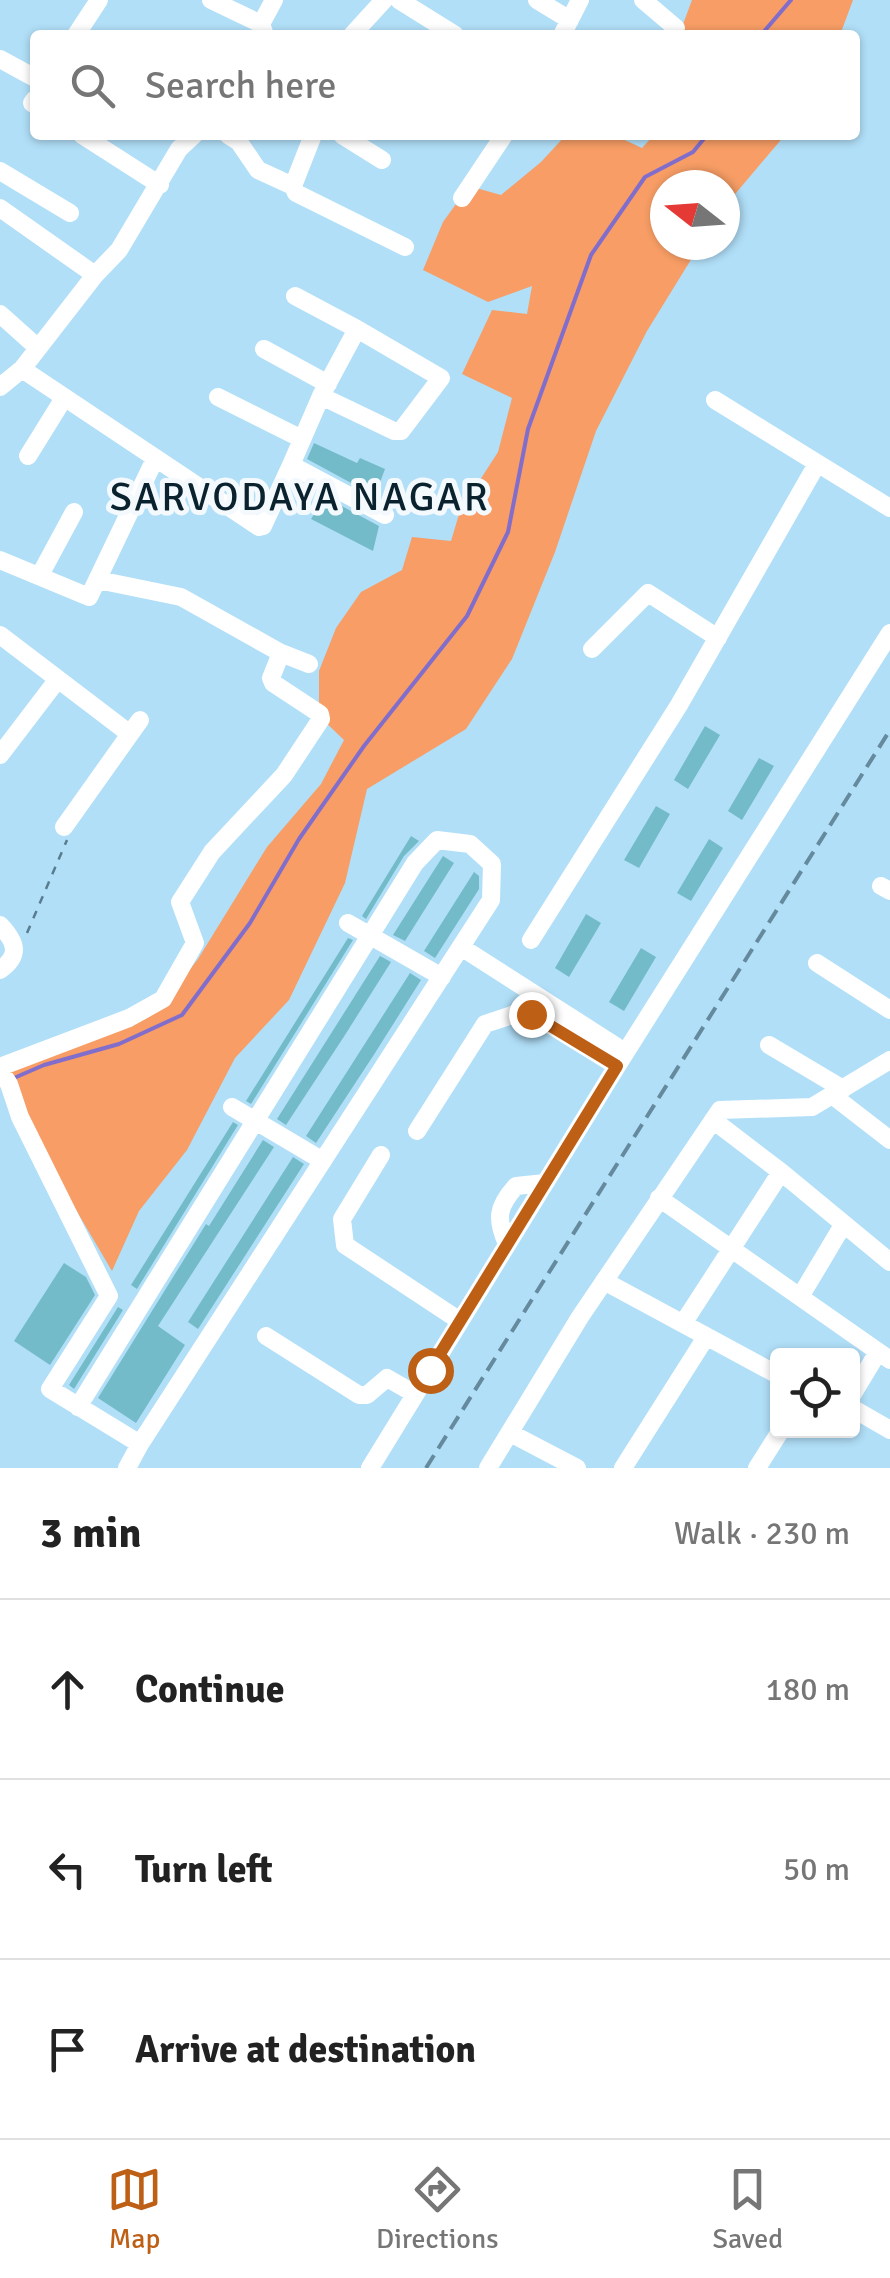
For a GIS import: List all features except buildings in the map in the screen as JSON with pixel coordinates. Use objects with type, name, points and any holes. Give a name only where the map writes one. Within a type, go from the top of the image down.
[{"type":"street","points":[[79,30],[98,0]]},
{"type":"street","points":[[211,0],[263,30],[274,0]]},
{"type":"street","points":[[357,30],[384,0]]},
{"type":"street","points":[[399,0],[447,30]]},
{"type":"street","points":[[536,0],[566,28],[580,0]]},
{"type":"street","points":[[643,0],[676,28]]},
{"type":"street","points":[[0,59],[30,75]]},
{"type":"street","points":[[90,140],[160,185]]},
{"type":"street","points":[[0,387],[22,369],[119,250],[179,149],[189,140]]},
{"type":"street","points":[[236,140],[258,170],[405,247]]},
{"type":"street","points":[[293,186],[311,140]]},
{"type":"street","points":[[350,140],[382,160]]},
{"type":"street","points":[[462,198],[501,140]]},
{"type":"street","points":[[0,171],[70,213]]},
{"type":"street","points":[[0,208],[95,275]]},
{"type":"street","points":[[264,349],[394,431],[401,431],[441,378],[295,296]]},
{"type":"street","points":[[0,314],[38,348]]},
{"type":"street","points":[[22,369],[259,527],[263,526],[324,390],[357,329]]},
{"type":"street","points":[[28,456],[64,398]]},
{"type":"street","points":[[218,398],[302,440]]},
{"type":"street","points":[[714,400],[890,508]]},
{"type":"street","points":[[1,558],[90,597],[155,460]]},
{"type":"street","points":[[531,940],[680,705],[817,464]]},
{"type":"street","points":[[291,465],[385,515]]},
{"type":"street","points":[[40,575],[74,512]]},
{"type":"street","points":[[98,580],[181,596],[280,653],[309,664]]},
{"type":"street","points":[[592,648],[648,593],[718,638]]},
{"type":"street","points":[[370,1468],[621,1059],[890,633]]},
{"type":"street","points":[[0,635],[58,679],[135,727],[64,826]]},
{"type":"street","points":[[136,1314],[109,1296],[20,1118],[2,1073],[129,1018],[163,999],[195,943],[181,901],[212,852],[284,775],[321,719],[320,714],[274,683],[271,678],[280,653]]},
{"type":"street","points":[[0,755],[58,679]]},
{"type":"street","points":[[78,1406],[416,863],[436,840],[470,844],[492,864],[490,900],[127,1468]]},
{"type":"street","points":[[348,923],[442,976]]},
{"type":"street","points":[[0,926],[14,940],[15,952],[0,970]]},
{"type":"street","points":[[461,947],[621,1059]]},
{"type":"street","points":[[818,963],[890,1010]]},
{"type":"street","points":[[416,1131],[485,1024],[521,1012],[531,1014],[621,1059]]},
{"type":"street","points":[[770,1045],[838,1092],[890,1140]]},
{"type":"street","points":[[488,1468],[604,1281],[720,1110],[812,1107],[890,1060]]},
{"type":"street","points":[[232,1107],[323,1161]]},
{"type":"street","points":[[713,1120],[889,1260]]},
{"type":"street","points":[[381,1155],[342,1219],[345,1245],[460,1321]]},
{"type":"street","points":[[684,1322],[781,1172]]},
{"type":"street","points":[[660,1198],[884,1356],[860,1385]]},
{"type":"street","points":[[800,1296],[843,1225]]},
{"type":"street","points":[[604,1281],[770,1370]]},
{"type":"street","points":[[109,1296],[51,1387],[140,1444]]},
{"type":"street","points":[[266,1336],[359,1395],[366,1396],[387,1378],[415,1394]]},
{"type":"street","points":[[623,1468],[706,1337]]},
{"type":"street","points":[[860,1413],[890,1430]]},
{"type":"street","points":[[510,1432],[576,1468]]},
{"type":"street","points":[[757,1468],[775,1438]]},
{"type":"path","points":[[14,940],[24,938],[41,907],[40,898],[67,840],[64,826]]},
{"type":"shaded area","points":[[692,0],[853,0],[842,30],[681,30]]},
{"type":"shaded area","points":[[561,140],[625,140],[642,148],[649,140],[781,140],[740,188],[740,170],[650,170],[650,260],[691,260],[647,331],[596,431],[555,552],[512,659],[466,729],[367,789],[345,883],[289,1000],[235,1058],[187,1150],[139,1211],[112,1271],[56,1176],[9,1072],[157,1011],[198,959],[267,847],[321,784],[344,740],[319,716],[319,671],[336,628],[361,592],[402,570],[412,537],[451,541],[460,511],[498,452],[512,398],[462,374],[492,310],[527,314],[532,286],[488,302],[423,270],[443,222],[469,186],[501,195]]},
{"type":"waterway","points":[[765,30],[791,0]]},
{"type":"waterway","points":[[14,1078],[44,1065],[119,1044],[182,1015],[250,923],[299,839],[364,746],[467,616],[508,532],[528,429],[591,255],[645,177],[693,152],[703,140]]},
{"type":"railway","points":[[426,1468],[890,730]]},
{"type":"district","name":"SARVODAYA NAGAR","points":[[300,497]]},
{"type":"route","points":[[430,1370],[617,1066],[531,1014]]}]
